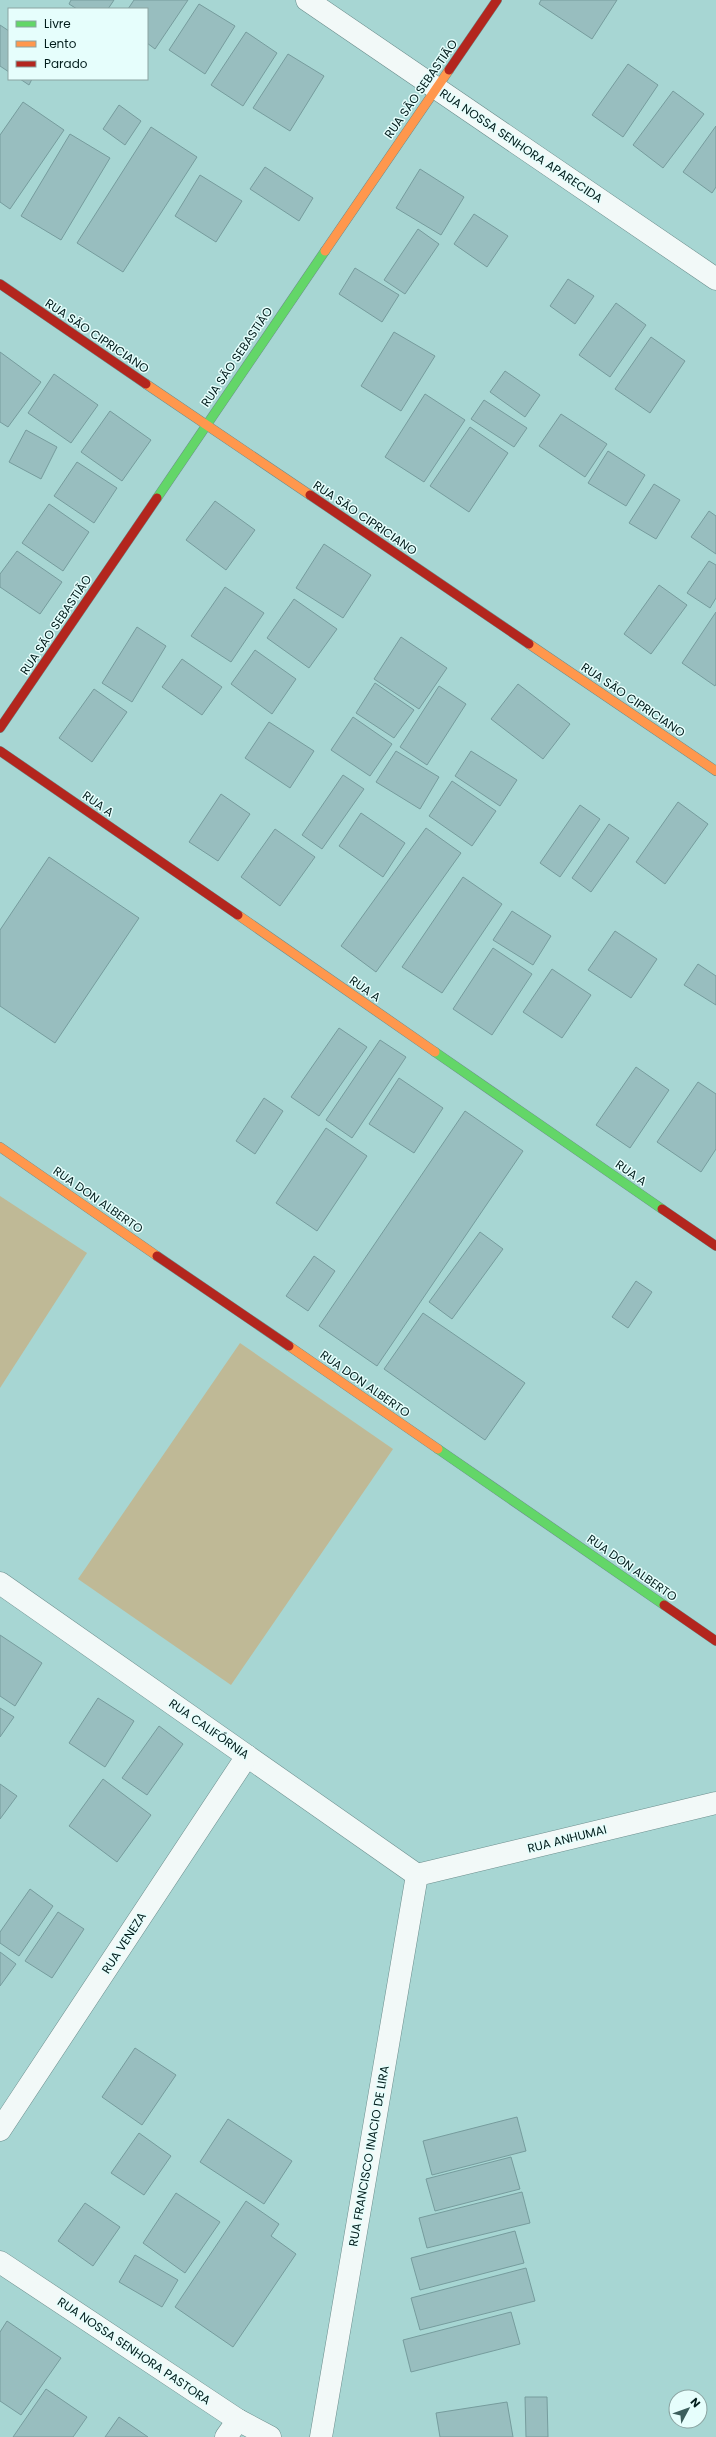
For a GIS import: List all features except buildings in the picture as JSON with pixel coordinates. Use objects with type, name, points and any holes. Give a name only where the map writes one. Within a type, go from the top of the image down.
[{"type":"street","name":"RUA NOSSA SENHORA APARECIDA","points":[[307,0],[716,279]]},
{"type":"street","name":"RUA SÃO SEBASTIÃO","points":[[0,728],[206,424],[497,0]]},
{"type":"street","name":"RUA SÃO CIPRICIANO","points":[[0,284],[716,771]]},
{"type":"street","name":"RUA A","points":[[0,751],[716,1246]]},
{"type":"street","name":"RUA DON ALBERTO","points":[[0,1147],[716,1640]]},
{"type":"street","name":"RUA CALIFÓRNIA","points":[[0,1583],[417,1875]]},
{"type":"street","name":"RUA VENEZA","points":[[0,2130],[247,1756]]},
{"type":"street","name":"RUA ANHUMAI","points":[[417,1875],[716,1803]]},
{"type":"street","name":"RUA FRANCISCO INACIO DE LIRA","points":[[320,2437],[417,1875]]},
{"type":"street","name":"RUA NOSSA SENHORA PASTORA","points":[[0,2262],[232,2428],[270,2437]]},
{"type":"shaded area","points":[[0,1196],[87,1253],[0,1388]]},
{"type":"shaded area","points":[[240,1343],[393,1449],[231,1685],[78,1579]]},
{"type":"traffic: fast","points":[[157,498],[325,251]]},
{"type":"traffic: fast","points":[[435,1052],[662,1209]]},
{"type":"traffic: fast","points":[[438,1449],[664,1605]]},
{"type":"traffic: slow","points":[[325,251],[449,70]]},
{"type":"traffic: slow","points":[[146,384],[310,495]]},
{"type":"traffic: slow","points":[[529,644],[716,771]]},
{"type":"traffic: slow","points":[[238,915],[435,1052]]},
{"type":"traffic: slow","points":[[0,1147],[157,1256]]},
{"type":"traffic: slow","points":[[289,1346],[438,1449]]},
{"type":"traffic: jam","points":[[449,70],[497,0]]},
{"type":"traffic: jam","points":[[0,284],[146,384]]},
{"type":"traffic: jam","points":[[310,495],[529,644]]},
{"type":"traffic: jam","points":[[0,728],[157,498]]},
{"type":"traffic: jam","points":[[0,751],[238,915]]},
{"type":"traffic: jam","points":[[662,1209],[716,1246]]},
{"type":"traffic: jam","points":[[157,1256],[289,1346]]},
{"type":"traffic: jam","points":[[664,1605],[716,1641]]}]
